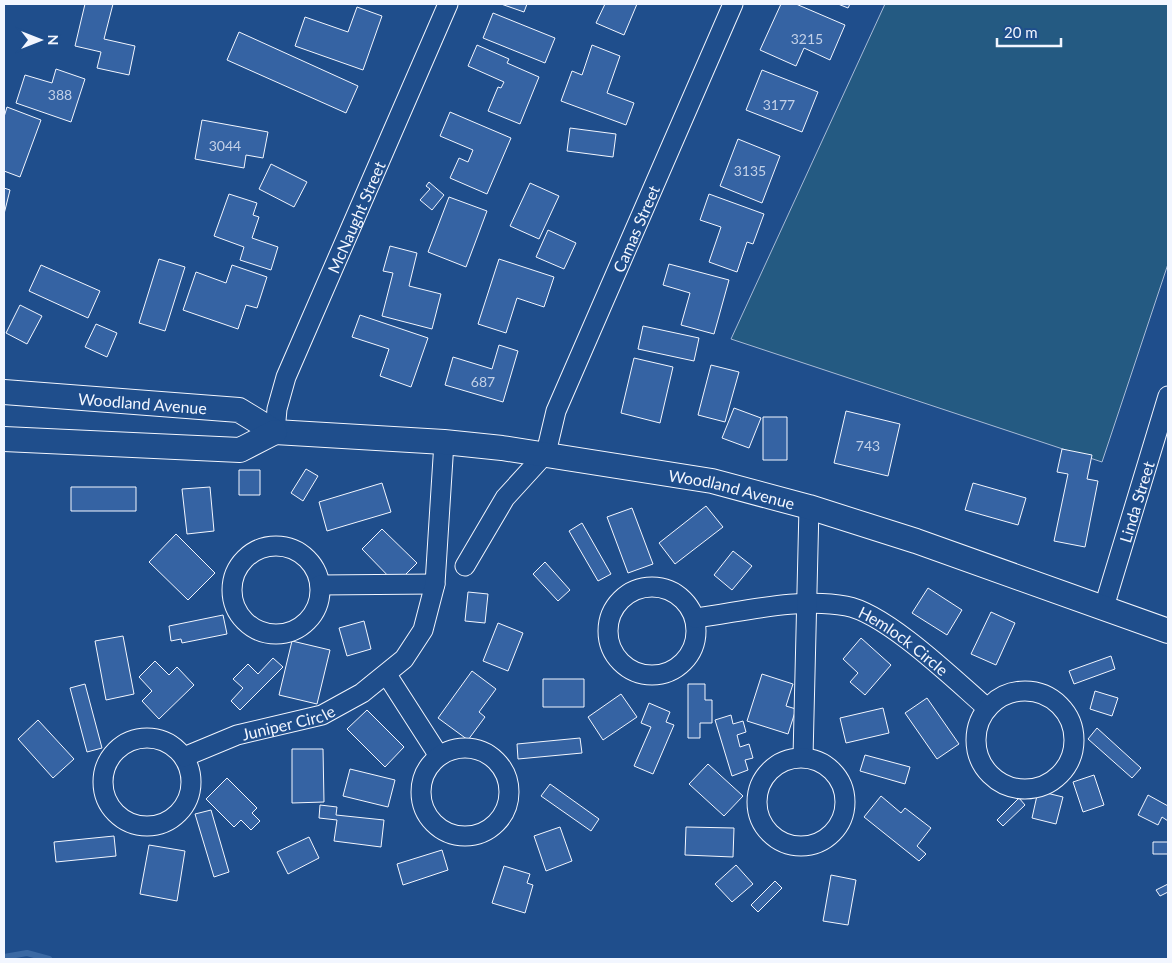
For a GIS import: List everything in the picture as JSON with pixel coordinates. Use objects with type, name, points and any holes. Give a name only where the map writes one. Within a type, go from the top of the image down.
[{"type":"street","name":"McNaught Street","points":[[275,432],[277,409],[286,377],[448,4]]},
{"type":"street","name":"Camas Street","points":[[546,453],[556,410],[733,4]]},
{"type":"street","name":"Woodland Avenue","points":[[4,392],[239,410],[275,432],[444,442],[546,453],[712,481],[809,507],[916,541],[1168,631]]},
{"type":"street","name":"Linda Street","points":[[1104,607],[1168,396]]},
{"type":"street","points":[[4,439],[240,450],[275,432]]},
{"type":"street","name":"Juniper Circle","points":[[184,757],[237,735],[322,715],[345,704],[387,675],[404,659],[423,630],[435,584],[444,442]]},
{"type":"street","points":[[465,566],[505,498],[546,453]]},
{"type":"street","points":[[803,757],[809,507]]},
{"type":"street","points":[[278,545],[301,553],[310,562],[318,575],[320,585],[319,602],[313,614],[303,626],[286,634],[273,635],[256,631],[242,620],[234,607],[231,592],[234,575],[239,565],[249,554],[263,547],[278,545]]},
{"type":"street","points":[[320,585],[435,584]]},
{"type":"street","points":[[654,586],[676,593],[686,602],[695,618],[696,638],[689,654],[678,666],[662,674],[649,675],[632,671],[618,660],[610,647],[607,633],[610,616],[621,598],[638,588],[654,586]]},
{"type":"street","name":"Hemlock Circle","points":[[695,618],[807,602],[847,606],[870,616],[901,635],[987,708]]},
{"type":"street","points":[[387,675],[439,756]]},
{"type":"street","points":[[1016,691],[1033,691],[1047,696],[1061,705],[1073,725],[1074,753],[1058,779],[1035,790],[1013,790],[990,777],[976,752],[978,725],[987,708],[1000,697],[1016,691]]},
{"type":"street","points":[[150,737],[172,745],[184,757],[191,771],[191,790],[185,806],[174,818],[158,826],[144,827],[128,823],[114,812],[106,800],[103,784],[105,767],[110,757],[121,746],[134,739],[150,737]]},
{"type":"street","points":[[468,747],[491,755],[500,764],[509,780],[510,800],[503,816],[493,828],[476,836],[463,837],[446,833],[432,822],[424,809],[421,794],[423,777],[439,756],[452,749],[468,747]]},
{"type":"street","points":[[803,757],[825,765],[836,774],[843,789],[844,809],[838,825],[828,837],[811,845],[798,846],[781,842],[767,831],[759,818],[756,804],[758,786],[770,769],[787,759],[803,757]]},
{"type":"shaded area","points":[[885,4],[1168,4],[1168,264],[1102,462],[731,339]]},
{"type":"building","points":[[85,4],[113,4],[104,39],[135,46],[129,75],[97,68],[101,52],[75,46]]},
{"type":"building","points":[[501,4],[527,4],[524,12]]},
{"type":"building","points":[[605,4],[637,4],[624,35],[596,23]]},
{"type":"building","points":[[781,4],[796,4],[845,25],[830,60],[804,48],[796,66],[760,50]]},
{"type":"building","points":[[838,4],[850,4],[848,8]]},
{"type":"building","points":[[357,7],[382,16],[363,70],[295,46],[305,17],[348,32]]},
{"type":"building","points":[[493,13],[555,38],[545,63],[483,38]]},
{"type":"building","points":[[239,32],[358,86],[346,113],[227,60]]},
{"type":"building","points":[[477,45],[509,59],[507,63],[539,77],[520,124],[488,111],[498,87],[501,88],[504,82],[468,66]]},
{"type":"building","points":[[592,45],[620,56],[607,93],[634,103],[626,125],[561,101],[572,71],[582,75]]},
{"type":"building","points":[[56,69],[85,79],[71,122],[16,103],[25,75],[52,83]]},
{"type":"building","points":[[762,70],[818,92],[802,132],[746,110]]},
{"type":"building","points":[[7,107],[41,120],[20,177],[4,171],[4,117]]},
{"type":"building","points":[[450,112],[511,138],[487,194],[450,178],[459,158],[468,162],[473,150],[440,136]]},
{"type":"building","points":[[202,120],[268,132],[263,158],[246,155],[244,168],[195,159]]},
{"type":"building","points":[[570,128],[616,134],[613,157],[567,151]]},
{"type":"building","points":[[738,139],[780,156],[762,203],[720,186]]},
{"type":"building","points":[[271,164],[307,182],[294,207],[259,189]]},
{"type":"building","points":[[429,182],[444,195],[432,210],[420,200],[430,189],[426,186]]},
{"type":"building","points":[[530,183],[559,196],[539,239],[510,226]]},
{"type":"building","points":[[4,188],[10,190],[4,214]]},
{"type":"building","points":[[229,194],[257,203],[253,215],[259,217],[252,238],[278,247],[271,270],[240,260],[244,247],[214,236]]},
{"type":"building","points":[[709,194],[764,214],[753,244],[747,242],[737,272],[709,262],[721,227],[700,220]]},
{"type":"building","points":[[449,197],[487,211],[466,267],[428,252]]},
{"type":"building","points":[[548,230],[576,243],[564,269],[536,257]]},
{"type":"building","points":[[390,246],[417,253],[409,286],[441,294],[432,329],[382,316],[393,273],[383,271]]},
{"type":"building","points":[[159,259],[185,267],[165,331],[139,323]]},
{"type":"building","points":[[499,259],[554,277],[544,307],[517,298],[506,333],[478,324]]},
{"type":"building","points":[[669,264],[729,280],[714,334],[681,325],[690,293],[663,285]]},
{"type":"building","points":[[41,265],[100,291],[88,318],[29,291]]},
{"type":"building","points":[[232,265],[267,277],[257,308],[246,305],[238,329],[183,310],[196,272],[226,283]]},
{"type":"building","points":[[20,305],[42,316],[27,344],[6,333]]},
{"type":"building","points":[[360,315],[428,338],[411,387],[380,376],[389,349],[352,337]]},
{"type":"building","points":[[96,324],[117,333],[107,357],[85,347]]},
{"type":"building","points":[[643,326],[699,338],[694,361],[638,349]]},
{"type":"building","points":[[499,345],[518,351],[503,402],[445,385],[453,357],[492,369]]},
{"type":"building","points":[[634,358],[673,367],[660,423],[621,413]]},
{"type":"building","points":[[711,365],[739,372],[725,422],[698,415]]},
{"type":"building","points":[[734,408],[761,418],[749,448],[722,438]]},
{"type":"building","points":[[846,411],[900,424],[888,476],[834,463]]},
{"type":"building","points":[[763,417],[787,417],[787,460],[763,460]]},
{"type":"building","points":[[1062,449],[1092,455],[1087,479],[1098,481],[1085,547],[1054,541],[1068,474],[1057,472]]},
{"type":"building","points":[[306,469],[318,476],[303,501],[291,493]]},
{"type":"building","points":[[239,470],[260,470],[260,495],[239,495]]},
{"type":"building","points":[[382,483],[391,512],[327,531],[319,502]]},
{"type":"building","points":[[973,483],[1026,498],[1018,525],[965,510]]},
{"type":"building","points":[[71,487],[136,487],[136,511],[71,511]]},
{"type":"building","points":[[210,487],[214,531],[187,534],[182,489]]},
{"type":"building","points":[[706,506],[723,527],[675,564],[659,543]]},
{"type":"building","points":[[632,508],[653,564],[628,573],[607,517]]},
{"type":"building","points":[[582,523],[611,574],[598,581],[569,531]]},
{"type":"building","points":[[382,529],[417,563],[396,584],[362,549]]},
{"type":"building","points":[[176,534],[215,573],[188,600],[149,562]]},
{"type":"building","points":[[733,551],[752,566],[732,590],[714,575]]},
{"type":"building","points":[[545,562],[570,590],[558,601],[533,574]]},
{"type":"building","points":[[928,588],[962,610],[947,635],[912,613]]},
{"type":"building","points":[[468,592],[488,594],[485,623],[465,621]]},
{"type":"building","points":[[991,612],[1015,623],[996,665],[971,654]]},
{"type":"building","points":[[223,615],[227,634],[182,643],[181,639],[171,641],[169,626]]},
{"type":"building","points":[[364,621],[371,649],[347,656],[339,628]]},
{"type":"building","points":[[498,623],[523,633],[508,671],[483,661]]},
{"type":"building","points":[[123,636],[134,694],[106,700],[95,641]]},
{"type":"building","points":[[861,638],[891,665],[865,695],[850,682],[858,673],[843,659]]},
{"type":"building","points":[[292,641],[330,650],[317,704],[279,695]]},
{"type":"building","points":[[1111,656],[1115,669],[1074,684],[1069,671]]},
{"type":"building","points":[[273,658],[283,667],[240,710],[231,701],[243,688],[233,679],[248,664],[258,674]]},
{"type":"building","points":[[155,661],[169,675],[177,667],[194,685],[159,719],[142,701],[152,691],[139,677]]},
{"type":"building","points":[[472,671],[496,689],[479,712],[485,717],[468,740],[438,718]]},
{"type":"building","points":[[762,674],[793,684],[786,706],[796,709],[788,734],[747,721]]},
{"type":"building","points":[[543,679],[584,679],[584,707],[543,707]]},
{"type":"building","points":[[85,684],[102,748],[87,752],[70,688]]},
{"type":"building","points":[[688,684],[705,684],[705,700],[712,700],[712,723],[700,723],[700,738],[688,738]]},
{"type":"building","points":[[1095,691],[1118,698],[1112,716],[1090,709]]},
{"type":"building","points":[[621,694],[637,717],[603,740],[588,717]]},
{"type":"building","points":[[927,698],[959,744],[937,759],[905,713]]},
{"type":"building","points":[[649,703],[670,712],[666,722],[674,725],[653,774],[634,766],[651,727],[641,723]]},
{"type":"building","points":[[883,708],[889,733],[846,743],[840,718]]},
{"type":"building","points":[[367,710],[404,747],[385,767],[347,729]]},
{"type":"building","points":[[731,715],[733,724],[743,721],[746,732],[737,735],[740,747],[749,744],[753,758],[745,760],[748,770],[732,776],[715,720]]},
{"type":"building","points":[[38,720],[74,759],[53,778],[18,739]]},
{"type":"building","points":[[1097,728],[1141,768],[1132,778],[1088,739]]},
{"type":"building","points":[[580,738],[582,753],[518,759],[517,744]]},
{"type":"building","points":[[292,749],[323,749],[324,802],[292,803]]},
{"type":"building","points":[[865,755],[910,767],[905,784],[860,771]]},
{"type":"building","points":[[708,764],[743,796],[724,816],[689,784]]},
{"type":"building","points":[[350,769],[395,780],[388,807],[343,796]]},
{"type":"building","points":[[1094,775],[1104,805],[1083,812],[1073,782]]},
{"type":"building","points":[[227,778],[257,808],[252,813],[260,821],[251,830],[241,820],[234,827],[206,799]]},
{"type":"building","points":[[550,784],[599,819],[591,831],[541,796]]},
{"type":"building","points":[[1038,791],[1063,797],[1056,824],[1032,818]]},
{"type":"building","points":[[1148,795],[1168,806],[1168,821],[1162,817],[1158,825],[1138,815]]},
{"type":"building","points":[[881,796],[901,813],[905,808],[931,828],[917,846],[926,854],[919,861],[864,817]]},
{"type":"building","points":[[1019,798],[1025,805],[1003,826],[997,820]]},
{"type":"building","points":[[320,805],[337,807],[336,815],[384,820],[381,847],[334,841],[337,820],[319,818]]},
{"type":"building","points":[[211,810],[229,872],[214,877],[195,814]]},
{"type":"building","points":[[560,827],[572,861],[546,871],[534,836]]},
{"type":"building","points":[[686,827],[734,828],[733,857],[685,855]]},
{"type":"building","points":[[114,836],[116,856],[56,862],[54,842]]},
{"type":"building","points":[[309,837],[319,858],[288,874],[277,852]]},
{"type":"building","points":[[1153,842],[1168,842],[1168,854],[1153,854]]},
{"type":"building","points":[[149,845],[185,851],[177,901],[140,894]]},
{"type":"building","points":[[442,850],[448,870],[403,885],[397,864]]},
{"type":"building","points":[[736,865],[753,884],[732,902],[715,884]]},
{"type":"building","points":[[504,866],[530,874],[527,883],[533,885],[525,913],[492,903]]},
{"type":"building","points":[[831,875],[856,880],[848,925],[823,921]]},
{"type":"building","points":[[775,881],[782,888],[758,912],[751,905]]},
{"type":"building","points":[[1168,884],[1168,892],[1160,896],[1156,890]]},
{"type":"waterway","points":[[4,957],[27,953],[49,959]]}]
